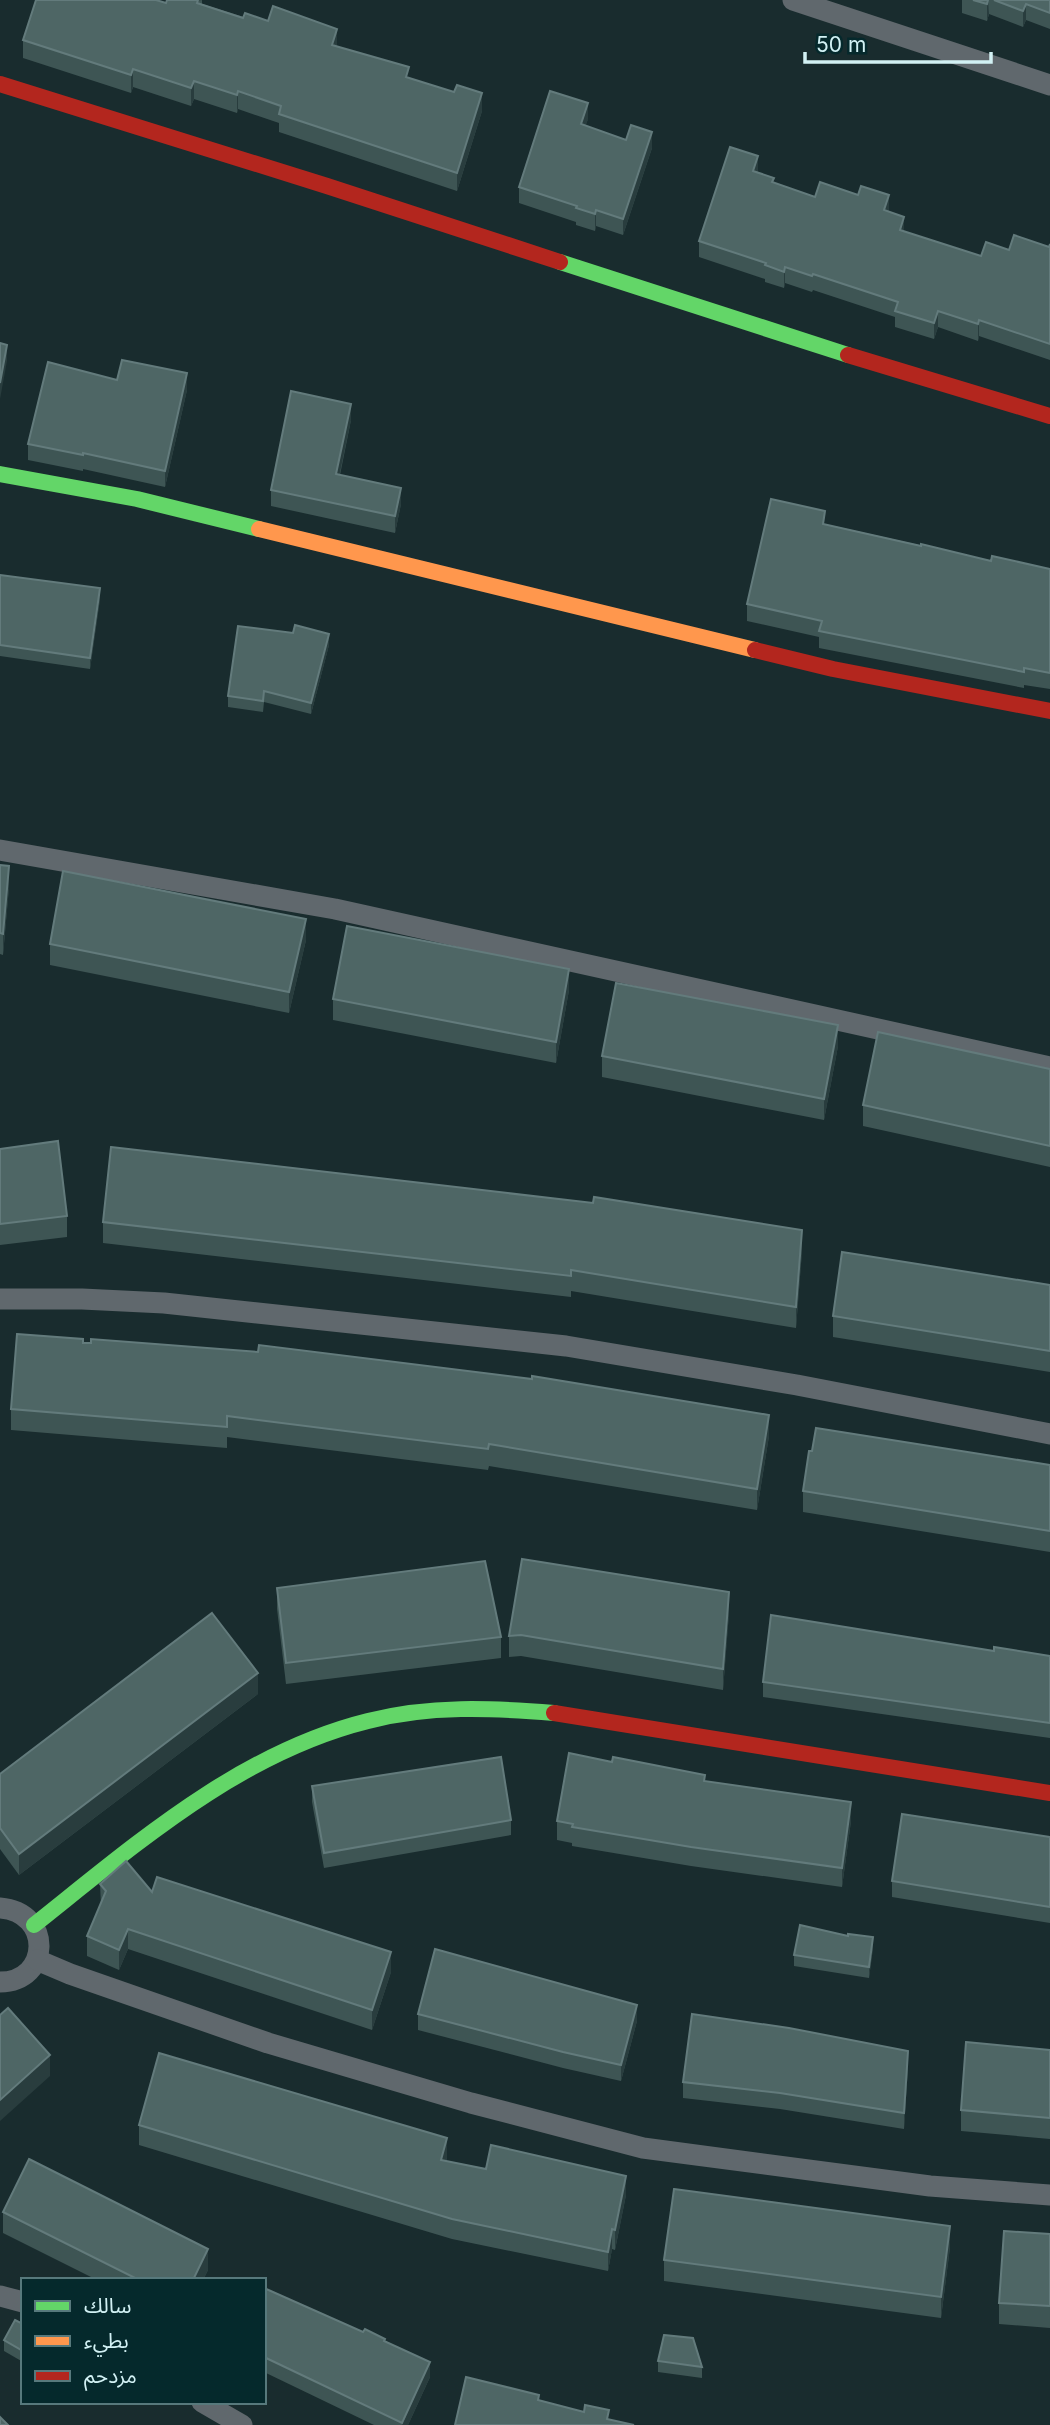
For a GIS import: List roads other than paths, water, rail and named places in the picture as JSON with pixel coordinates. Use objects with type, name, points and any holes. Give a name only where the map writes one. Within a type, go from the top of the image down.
[{"type":"street","points":[[793,0],[1050,85]]},
{"type":"street","points":[[0,84],[365,198],[759,328],[1050,416]]},
{"type":"street","points":[[0,474],[150,502],[833,669],[1050,711]]},
{"type":"street","points":[[0,850],[335,909],[1050,1067]]},
{"type":"street","points":[[0,1299],[164,1303],[566,1346],[797,1385],[1050,1434]]},
{"type":"street","points":[[34,1925],[172,1817],[213,1790],[284,1750],[358,1723],[425,1711],[498,1709],[564,1714],[1050,1793]]},
{"type":"street","points":[[0,1908],[14,1909],[25,1915],[34,1925],[40,1948],[37,1960],[29,1972],[17,1980],[0,1982]]},
{"type":"street","points":[[37,1960],[172,2010],[281,2046],[471,2103],[643,2148],[930,2186],[1050,2195]]},
{"type":"street","points":[[0,2296],[21,2301]]},
{"type":"street","points":[[205,2404],[242,2425]]}]
